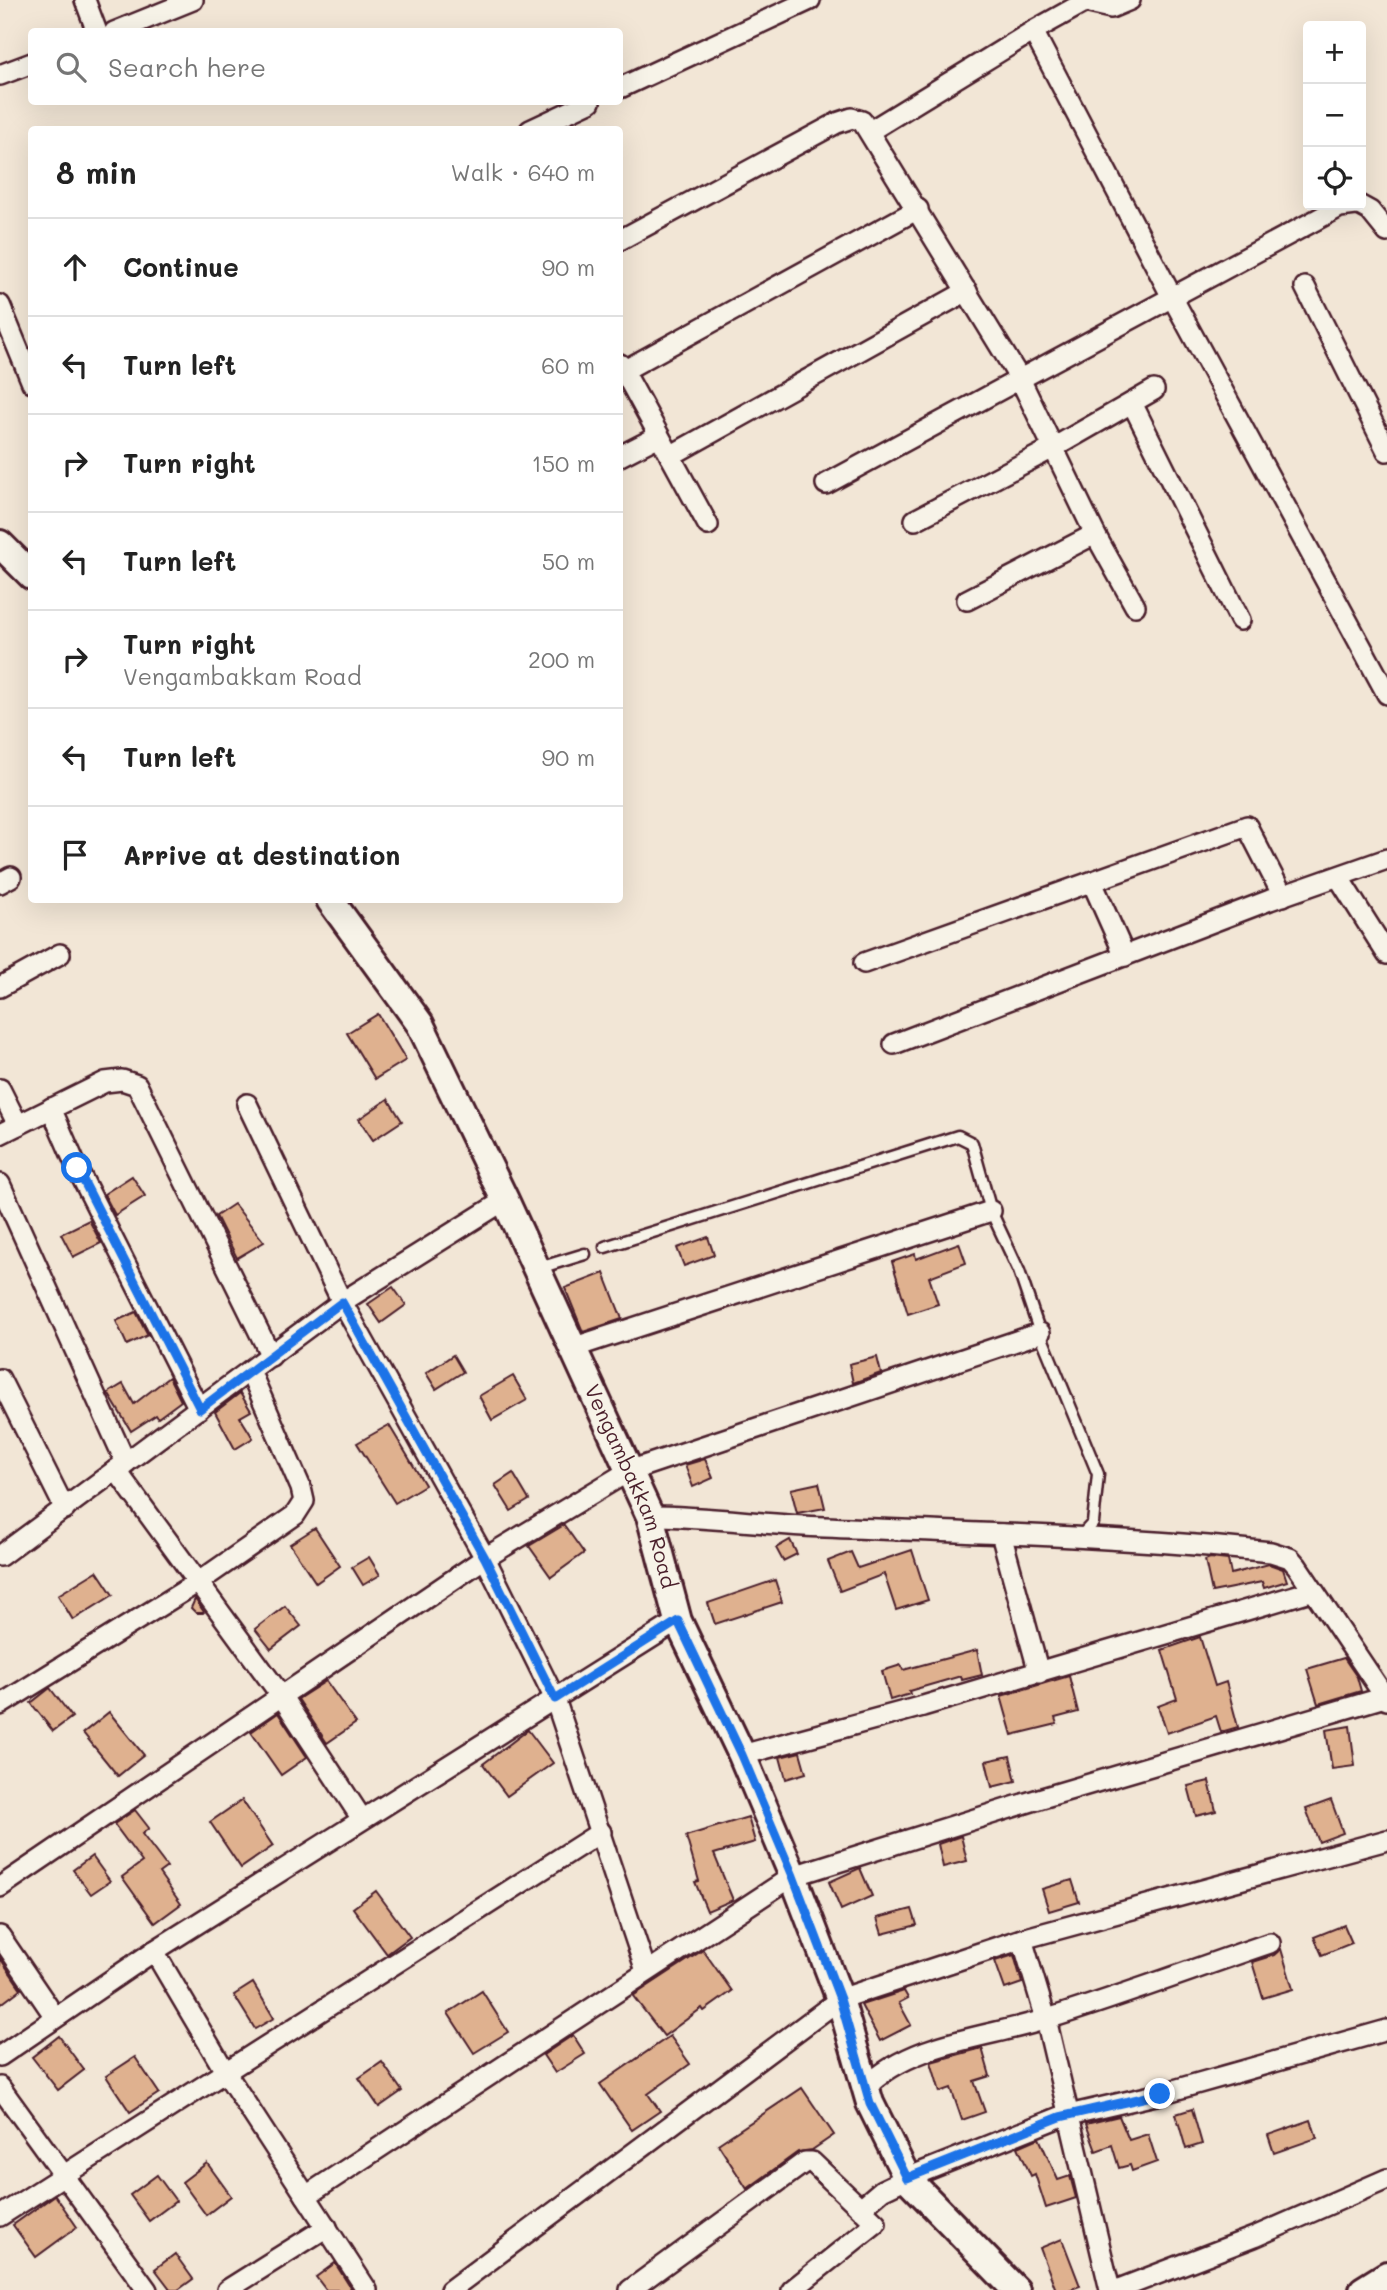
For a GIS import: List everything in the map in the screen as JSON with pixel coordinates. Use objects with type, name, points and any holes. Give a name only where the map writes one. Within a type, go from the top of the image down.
[{"type":"main road","points":[[0,544],[28,572]]},
{"type":"main road","name":"Vengambakkam Road","points":[[332,903],[420,1024],[505,1200],[650,1517],[678,1621],[742,1755],[793,1876],[840,1999],[865,2088],[907,2178],[1016,2290]]},
{"type":"main road","points":[[1363,2290],[1387,2275]]},
{"type":"street","points":[[85,0],[96,28]]},
{"type":"street","points":[[124,28],[193,0]]},
{"type":"street","points":[[623,87],[810,0]]},
{"type":"street","points":[[870,131],[1085,2],[1111,8],[1130,0]]},
{"type":"street","points":[[1033,31],[1172,297],[1387,694]]},
{"type":"street","points":[[0,75],[28,64]]},
{"type":"street","points":[[539,126],[584,105]]},
{"type":"street","points":[[623,238],[837,123],[852,118],[862,121],[1020,379],[1094,534],[1135,606]]},
{"type":"street","points":[[623,366],[918,209]]},
{"type":"street","points":[[1366,209],[1387,232]]},
{"type":"street","points":[[826,484],[1334,210]]},
{"type":"street","points":[[1305,287],[1387,451]]},
{"type":"street","points":[[670,456],[967,291]]},
{"type":"street","points":[[0,305],[28,368]]},
{"type":"street","points":[[623,371],[708,525]]},
{"type":"street","points":[[915,520],[1053,448],[1154,390]]},
{"type":"street","points":[[1132,403],[1240,620]]},
{"type":"street","points":[[623,454],[659,436]]},
{"type":"street","points":[[967,600],[1094,534]]},
{"type":"street","points":[[864,963],[1247,827],[1283,896]]},
{"type":"street","points":[[894,1044],[1387,859]]},
{"type":"street","points":[[1339,878],[1387,954]]},
{"type":"street","points":[[1092,882],[1125,956]]},
{"type":"street","points":[[0,987],[61,954]]},
{"type":"street","points":[[0,1134],[105,1082],[122,1080],[137,1085],[271,1356]]},
{"type":"street","points":[[0,1089],[18,1125]]},
{"type":"street","points":[[247,1104],[342,1302],[485,1558],[555,1699],[646,1971]]},
{"type":"street","points":[[51,1108],[77,1168],[200,1409]]},
{"type":"street","points":[[0,1184],[121,1467],[282,1697],[362,1819]]},
{"type":"street","points":[[0,1556],[342,1302],[505,1200]]},
{"type":"street","points":[[572,1348],[991,1211]]},
{"type":"street","points":[[0,1887],[485,1558],[629,1471],[1040,1333]]},
{"type":"street","points":[[0,1704],[200,1581],[295,1515],[304,1501],[250,1371]]},
{"type":"street","points":[[0,1379],[65,1509]]},
{"type":"street","points":[[306,2196],[793,1876],[1042,1798],[1386,1699],[1290,1558],[1271,1552],[1078,1538],[787,1526],[687,1516],[650,1517]]},
{"type":"street","points":[[1002,1534],[1039,1673]]},
{"type":"street","points":[[742,1755],[1039,1673],[1311,1591]]},
{"type":"street","points":[[0,2056],[154,1951],[678,1621]]},
{"type":"street","points":[[0,2216],[601,1832]]},
{"type":"street","points":[[450,2290],[840,1999],[1022,1939],[1387,1840]]},
{"type":"street","points":[[0,1936],[55,2017]]},
{"type":"street","points":[[1022,1939],[1046,2020],[1110,2290]]},
{"type":"street","points":[[865,2088],[898,2062],[921,2053],[1046,2020],[1270,1943]]},
{"type":"street","points":[[154,1951],[226,2073],[367,2290]]},
{"type":"street","points":[[862,2207],[882,2190],[907,2178],[1068,2116],[1387,2030]]},
{"type":"street","points":[[0,2088],[148,2290]]},
{"type":"street","points":[[630,2290],[805,2162],[813,2162],[862,2207],[876,2224],[792,2290]]},
{"type":"street","points":[[1116,2290],[1254,2237],[1387,2179]]},
{"type":"street","points":[[227,2290],[327,2227]]},
{"type":"lane","points":[[605,1247],[958,1136],[972,1143],[991,1211],[1019,1271],[1040,1333],[1098,1474],[1093,1523],[1078,1538]]},
{"type":"lane","points":[[536,1269],[585,1254]]},
{"type":"building","points":[[378,1014],[406,1060],[375,1079],[347,1033]]},
{"type":"building","points":[[388,1099],[402,1121],[373,1140],[359,1119]]},
{"type":"building","points":[[132,1176],[145,1196],[115,1215],[104,1194]]},
{"type":"building","points":[[234,1204],[264,1242],[237,1258],[216,1216]]},
{"type":"building","points":[[89,1220],[101,1243],[73,1257],[61,1234]]},
{"type":"building","points":[[708,1237],[714,1255],[684,1266],[677,1248]]},
{"type":"building","points":[[959,1243],[966,1263],[929,1277],[938,1304],[908,1314],[892,1262],[915,1254],[916,1259]]},
{"type":"building","points":[[604,1273],[622,1319],[583,1332],[565,1288]]},
{"type":"building","points":[[393,1287],[406,1305],[381,1323],[368,1304]]},
{"type":"building","points":[[136,1312],[148,1335],[127,1345],[116,1321]]},
{"type":"building","points":[[453,1355],[463,1372],[436,1389],[426,1373]]},
{"type":"building","points":[[877,1357],[881,1373],[853,1383],[849,1364]]},
{"type":"building","points":[[513,1376],[527,1400],[492,1420],[479,1396]]},
{"type":"building","points":[[169,1377],[181,1401],[158,1418],[156,1415],[131,1431],[108,1393],[123,1384],[134,1404]]},
{"type":"building","points":[[240,1393],[251,1411],[240,1417],[253,1438],[235,1449],[215,1412]]},
{"type":"building","points":[[389,1425],[425,1485],[395,1503],[357,1443]]},
{"type":"building","points":[[705,1459],[713,1478],[693,1487],[685,1465]]},
{"type":"building","points":[[513,1473],[529,1500],[511,1511],[495,1485]]},
{"type":"building","points":[[819,1483],[825,1508],[797,1513],[791,1489]]},
{"type":"building","points":[[564,1525],[584,1553],[551,1577],[529,1546]]},
{"type":"building","points":[[315,1528],[340,1566],[316,1583],[290,1544]]},
{"type":"building","points":[[790,1540],[797,1554],[783,1561],[776,1548]]},
{"type":"building","points":[[912,1550],[928,1600],[896,1610],[884,1574],[840,1591],[828,1561],[851,1552],[858,1568]]},
{"type":"building","points":[[369,1557],[380,1575],[363,1585],[352,1567]]},
{"type":"building","points":[[1205,1560],[1228,1560],[1231,1574],[1269,1564],[1283,1569],[1287,1581],[1264,1588],[1262,1582],[1212,1592]]},
{"type":"building","points":[[97,1571],[113,1595],[73,1620],[58,1595]]},
{"type":"building","points":[[775,1580],[782,1602],[715,1624],[708,1603]]},
{"type":"building","points":[[195,1599],[203,1613],[196,1613],[191,1608]]},
{"type":"building","points":[[285,1606],[301,1626],[271,1649],[255,1629]]},
{"type":"building","points":[[1200,1637],[1215,1686],[1226,1682],[1238,1727],[1221,1732],[1216,1716],[1167,1733],[1158,1706],[1177,1699],[1162,1650]]},
{"type":"building","points":[[977,1650],[982,1675],[962,1680],[961,1676],[909,1691],[910,1694],[890,1700],[882,1671],[901,1665],[903,1670]]},
{"type":"building","points":[[1344,1658],[1357,1677],[1361,1691],[1318,1704],[1307,1669]]},
{"type":"building","points":[[1069,1676],[1078,1712],[1055,1718],[1057,1724],[1012,1735],[1001,1696]]},
{"type":"building","points":[[326,1681],[356,1723],[327,1743],[298,1699]]},
{"type":"building","points":[[50,1688],[72,1717],[53,1731],[31,1703]]},
{"type":"building","points":[[109,1712],[144,1755],[118,1776],[83,1733]]},
{"type":"building","points":[[278,1713],[307,1757],[281,1775],[251,1732]]},
{"type":"building","points":[[1350,1726],[1355,1766],[1332,1769],[1326,1730]]},
{"type":"building","points":[[528,1730],[553,1763],[507,1796],[483,1764]]},
{"type":"building","points":[[800,1752],[806,1773],[786,1779],[780,1757]]},
{"type":"building","points":[[1010,1756],[1016,1781],[992,1787],[986,1761]]},
{"type":"building","points":[[1209,1781],[1216,1811],[1196,1816],[1188,1786]]},
{"type":"building","points":[[242,1800],[273,1846],[241,1868],[210,1822]]},
{"type":"building","points":[[1331,1800],[1343,1833],[1319,1842],[1306,1809]]},
{"type":"building","points":[[135,1810],[149,1828],[142,1834],[167,1867],[159,1873],[181,1904],[155,1923],[122,1877],[142,1862],[114,1824]]},
{"type":"building","points":[[748,1817],[755,1842],[714,1854],[733,1900],[707,1911],[695,1882],[699,1881],[686,1836]]},
{"type":"building","points":[[961,1836],[967,1861],[943,1867],[938,1844]]},
{"type":"building","points":[[92,1856],[110,1881],[91,1894],[73,1870]]},
{"type":"building","points":[[860,1868],[872,1896],[841,1910],[829,1882]]},
{"type":"building","points":[[1072,1880],[1079,1902],[1049,1911],[1042,1889]]},
{"type":"building","points":[[376,1891],[410,1937],[387,1954],[353,1908]]},
{"type":"building","points":[[912,1909],[917,1925],[882,1934],[877,1918]]},
{"type":"building","points":[[1344,1925],[1352,1943],[1322,1955],[1314,1937]]},
{"type":"building","points":[[1281,1949],[1293,1989],[1263,1998],[1252,1962],[1274,1955]]},
{"type":"building","points":[[703,1950],[732,1991],[704,2011],[702,2008],[664,2036],[633,1996]]},
{"type":"building","points":[[1014,1955],[1022,1983],[1005,1989],[995,1961]]},
{"type":"building","points":[[0,1958],[21,1989],[0,2005]]},
{"type":"building","points":[[253,1983],[274,2018],[255,2029],[234,1995]]},
{"type":"building","points":[[482,1991],[508,2032],[474,2053],[448,2013]]},
{"type":"building","points":[[904,1991],[908,1998],[899,2003],[911,2025],[880,2041],[861,2005]]},
{"type":"building","points":[[573,2035],[585,2054],[555,2073],[543,2055]]},
{"type":"building","points":[[59,2036],[84,2070],[58,2090],[32,2057]]},
{"type":"building","points":[[670,2036],[690,2064],[648,2094],[660,2111],[632,2130],[600,2084]]},
{"type":"building","points":[[982,2048],[990,2076],[974,2081],[985,2112],[962,2120],[951,2088],[940,2092],[931,2062]]},
{"type":"building","points":[[135,2057],[159,2093],[130,2112],[106,2076]]},
{"type":"building","points":[[382,2062],[402,2091],[379,2107],[359,2078]]},
{"type":"building","points":[[802,2088],[834,2135],[812,2150],[798,2152],[747,2189],[718,2144]]},
{"type":"building","points":[[1192,2109],[1202,2144],[1186,2149],[1176,2114]]},
{"type":"building","points":[[1119,2116],[1129,2140],[1148,2134],[1157,2162],[1132,2171],[1130,2165],[1119,2168],[1112,2145],[1096,2151],[1086,2124]]},
{"type":"building","points":[[1311,2120],[1317,2138],[1274,2153],[1268,2135]]},
{"type":"building","points":[[1039,2138],[1058,2180],[1070,2176],[1076,2198],[1046,2208],[1035,2174],[1031,2176],[1018,2147]]},
{"type":"building","points":[[207,2163],[231,2196],[206,2215],[182,2182]]},
{"type":"building","points":[[157,2175],[176,2201],[149,2221],[130,2195]]},
{"type":"building","points":[[55,2195],[77,2227],[36,2257],[13,2225]]},
{"type":"building","points":[[1062,2239],[1080,2286],[1069,2290],[1056,2290],[1040,2248]]},
{"type":"building","points":[[175,2254],[193,2279],[178,2290],[171,2290],[155,2269]]},
{"type":"building","points":[[335,2263],[352,2290],[326,2290],[316,2277]]},
{"type":"route","points":[[77,1168],[200,1409],[342,1302],[485,1558],[555,1699],[678,1621],[742,1755],[793,1876],[840,1999],[870,2103],[907,2178],[1060,2117],[1160,2094]]}]
